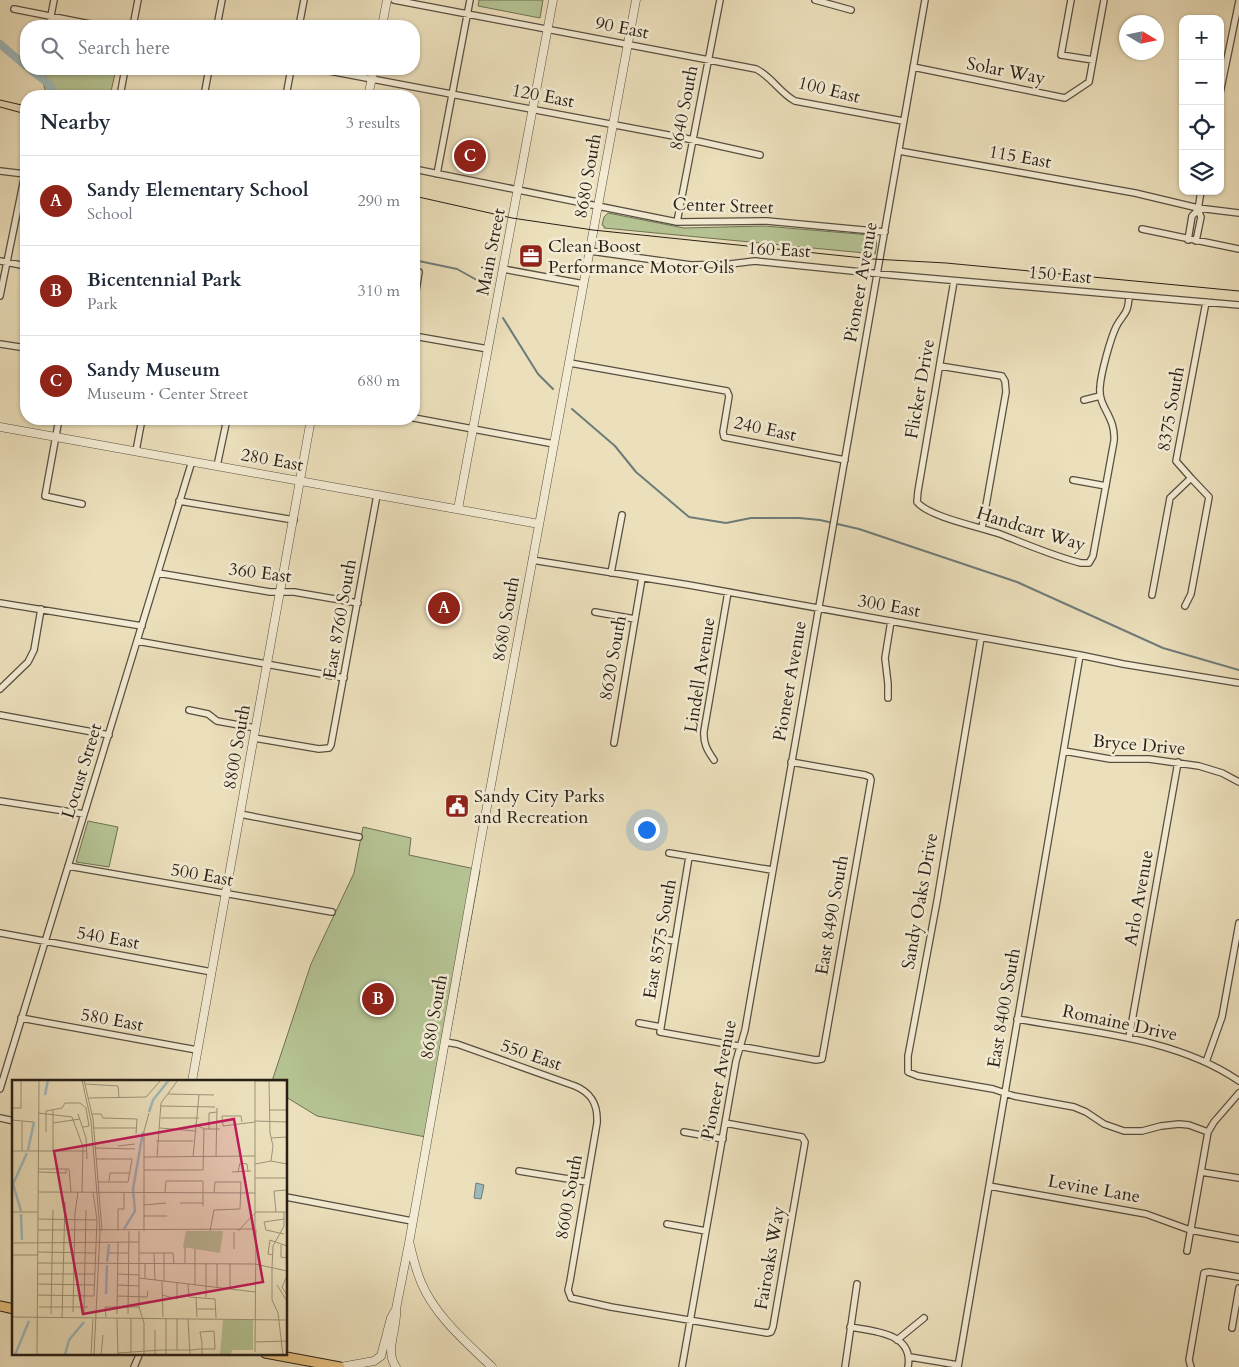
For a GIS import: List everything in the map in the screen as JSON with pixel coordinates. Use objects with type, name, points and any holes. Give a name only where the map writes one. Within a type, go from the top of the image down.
[{"type":"main road","points":[[270,1354],[340,1367]]},
{"type":"street","points":[[50,20],[54,0]]},
{"type":"street","points":[[134,20],[138,0]]},
{"type":"street","points":[[218,20],[222,0]]},
{"type":"street","points":[[300,20],[304,0]]},
{"type":"street","points":[[383,20],[387,0]]},
{"type":"street","name":"90 East","points":[[394,0],[756,69]]},
{"type":"street","points":[[437,174],[470,0]]},
{"type":"street","name":"Main Street","points":[[458,509],[553,0]]},
{"type":"street","name":"8680 South","points":[[396,1309],[636,0]]},
{"type":"street","name":"8640 South","points":[[677,222],[720,0]]},
{"type":"street","points":[[815,0],[850,10]]},
{"type":"street","name":"Pioneer Avenue","points":[[682,1367],[722,1139],[740,1046],[745,1030],[925,0]]},
{"type":"street","points":[[1071,0],[1061,55],[1094,60],[1104,0]]},
{"type":"street","points":[[1224,73],[1239,0]]},
{"type":"street","points":[[14,9],[71,20]]},
{"type":"street","name":"Solar Way","points":[[913,67],[1065,98],[1089,82],[1094,60]]},
{"type":"street","name":"100 East","points":[[756,69],[766,74],[789,98],[903,121]]},
{"type":"street","points":[[121,90],[124,75]]},
{"type":"street","points":[[205,90],[208,75]]},
{"type":"street","points":[[287,90],[290,75]]},
{"type":"street","name":"120 East","points":[[351,75],[693,140],[760,155]]},
{"type":"street","points":[[369,90],[373,75]]},
{"type":"street","name":"115 East","points":[[899,150],[1135,193],[1198,209],[1239,213]]},
{"type":"street","name":"Center Street","points":[[420,170],[677,222],[767,221],[885,232]]},
{"type":"street","points":[[0,171],[20,173]]},
{"type":"street","points":[[0,296],[3,262],[20,194]]},
{"type":"street","points":[[1196,241],[1201,217],[1198,209],[1200,195]]},
{"type":"street","points":[[1188,240],[1192,216],[1198,209]]},
{"type":"street","points":[[1142,229],[1239,249]]},
{"type":"street","name":"160 East","points":[[590,251],[691,265],[755,261],[878,274]]},
{"type":"street","points":[[3,262],[20,265]]},
{"type":"street","points":[[502,269],[584,284]]},
{"type":"street","name":"150 East","points":[[878,274],[1239,305]]},
{"type":"street","name":"Flicker Drive","points":[[917,502],[954,281]]},
{"type":"street","points":[[1084,400],[1100,396],[1101,381],[1115,330],[1128,310],[1129,296]]},
{"type":"street","name":"8375 South","points":[[1191,478],[1176,461],[1206,302]]},
{"type":"street","points":[[420,337],[488,349]]},
{"type":"street","points":[[0,344],[20,347]]},
{"type":"street","name":"240 East","points":[[570,363],[727,391],[729,396],[723,432],[724,437],[845,460]]},
{"type":"street","points":[[940,366],[1002,376],[1005,381],[1006,392],[982,528]]},
{"type":"street","name":"Handcart Way","points":[[917,502],[925,508],[961,523],[982,528],[1076,562],[1089,563],[1094,552],[1115,434],[1111,419],[1100,396]]},
{"type":"street","points":[[420,419],[554,444]]},
{"type":"street","points":[[58,425],[45,496],[82,504]]},
{"type":"street","points":[[136,451],[141,425]]},
{"type":"street","points":[[217,466],[226,425]]},
{"type":"street","name":"8800 South","points":[[192,1080],[310,425]]},
{"type":"street","name":"280 East","points":[[0,427],[539,524]]},
{"type":"street","name":"Locust Street","points":[[0,1089],[192,461]]},
{"type":"street","points":[[1152,595],[1170,498],[1191,478],[1208,497],[1191,594],[1185,606]]},
{"type":"street","points":[[1072,480],[1106,486]]},
{"type":"street","name":"East 8760 South","points":[[254,738],[319,749],[329,748],[333,740],[377,495]]},
{"type":"street","points":[[180,501],[294,520]]},
{"type":"street","points":[[612,573],[622,515]]},
{"type":"street","name":"300 East","points":[[532,560],[728,592],[1140,667],[1239,683]]},
{"type":"street","name":"360 East","points":[[158,573],[281,593],[294,592],[358,603]]},
{"type":"street","name":"8620 South","points":[[614,743],[642,578]]},
{"type":"street","name":"Lindell Avenue","points":[[714,760],[706,750],[703,740],[728,592]]},
{"type":"street","points":[[0,603],[142,626]]},
{"type":"street","points":[[0,689],[28,662],[34,650],[41,609]]},
{"type":"street","points":[[595,612],[635,619]]},
{"type":"street","points":[[888,698],[885,658],[891,622]]},
{"type":"street","name":"Sandy Oaks Drive","points":[[981,638],[907,1067],[908,1072],[918,1076],[993,1089],[1005,1093]]},
{"type":"street","points":[[137,642],[344,678]]},
{"type":"street","name":"East 8400 South","points":[[958,1366],[1080,655]]},
{"type":"street","points":[[188,710],[208,714],[217,721],[256,728]]},
{"type":"street","points":[[0,715],[109,735]]},
{"type":"street","name":"Bryce Drive","points":[[1064,751],[1110,759],[1149,759],[1178,762],[1211,769],[1239,782]]},
{"type":"street","name":"East 8490 South","points":[[740,1046],[816,1060],[822,1059],[871,780],[870,777],[865,775],[791,762]]},
{"type":"street","name":"Arlo Avenue","points":[[1129,1038],[1178,762]]},
{"type":"street","points":[[0,801],[84,814]]},
{"type":"street","points":[[240,814],[359,837]]},
{"type":"street","points":[[670,853],[772,870]]},
{"type":"street","name":"East 8575 South","points":[[660,1027],[689,857]]},
{"type":"street","name":"500 East","points":[[68,866],[332,912]]},
{"type":"street","points":[[1206,1062],[1222,1017],[1239,923]]},
{"type":"street","name":"540 East","points":[[0,933],[212,972]]},
{"type":"street","points":[[655,938],[675,941]]},
{"type":"street","name":"580 East","points":[[21,1018],[197,1050]]},
{"type":"street","name":"Romaine Drive","points":[[1017,1019],[1129,1038],[1168,1047],[1206,1062],[1239,1081]]},
{"type":"street","points":[[639,1023],[660,1027],[660,1032],[740,1046]]},
{"type":"street","name":"550 East","points":[[445,1042],[457,1044],[582,1088],[591,1097],[597,1110]]},
{"type":"street","points":[[1005,1093],[1074,1107],[1086,1112],[1104,1124],[1124,1130],[1142,1131],[1179,1124],[1189,1125],[1208,1132]]},
{"type":"street","points":[[1187,1251],[1208,1132],[1214,1122],[1239,1093]]},
{"type":"street","name":"8600 South","points":[[597,1110],[597,1123],[568,1290],[572,1298],[578,1300],[690,1320]]},
{"type":"street","name":"Fairoaks Way","points":[[690,1320],[767,1333],[771,1332],[804,1150],[804,1139],[725,1123]]},
{"type":"street","points":[[684,1132],[722,1139]]},
{"type":"street","points":[[519,1171],[587,1182]]},
{"type":"street","points":[[1201,1172],[1239,1178]]},
{"type":"street","name":"Levine Lane","points":[[989,1186],[1146,1214],[1190,1230],[1239,1239]]},
{"type":"street","points":[[288,1197],[412,1221]]},
{"type":"street","points":[[667,1224],[706,1231]]},
{"type":"street","points":[[409,1243],[418,1273],[429,1297],[446,1320],[492,1367]]},
{"type":"street","points":[[1192,1367],[1189,1360],[1204,1273],[1209,1272],[1239,1277]]},
{"type":"street","points":[[845,1367],[857,1284]]},
{"type":"street","points":[[1232,1328],[1239,1288]]},
{"type":"street","points":[[340,1367],[374,1361],[381,1356],[391,1318],[396,1309]]},
{"type":"street","points":[[396,1309],[397,1319],[391,1355],[396,1367]]},
{"type":"street","points":[[898,1340],[924,1318]]},
{"type":"street","points":[[850,1326],[884,1333],[898,1340],[908,1351],[910,1357],[908,1367]]},
{"type":"street","points":[[134,1367],[140,1354]]},
{"type":"street","points":[[910,1357],[958,1366]]},
{"type":"green space","points":[[479,0],[543,0],[540,18],[478,6]]},
{"type":"green space","points":[[46,75],[115,75],[111,90],[45,90]]},
{"type":"green space","points":[[608,213],[684,228],[764,226],[870,235],[875,238],[877,245],[875,254],[604,228],[602,225],[604,217]]},
{"type":"green space","points":[[88,821],[118,827],[109,867],[76,862]]},
{"type":"green space","points":[[363,827],[411,838],[409,855],[480,870],[431,1138],[317,1116],[288,1098],[288,1080],[272,1080],[311,964],[354,873]]},
{"type":"water","points":[[476,1183],[484,1185],[481,1199],[474,1198]]},
{"type":"waterway","points":[[0,44],[20,61]]},
{"type":"waterway","points":[[38,75],[49,84],[52,90]]},
{"type":"waterway","points":[[420,261],[457,269],[484,284]]},
{"type":"waterway","points":[[503,318],[538,374],[553,389]]},
{"type":"waterway","points":[[572,409],[615,446],[636,472],[689,517],[726,523],[751,518],[799,518],[820,520],[859,529],[1017,582],[1163,648],[1239,670]]},
{"type":"tram line","points":[[0,100],[20,105]]},
{"type":"tram line","points":[[0,107],[20,112]]},
{"type":"tram line","points":[[420,197],[512,218],[593,230],[873,259],[946,263],[1239,291]]},
{"type":"place","name":"Sandy Museum","points":[[470,156]]},
{"type":"place","name":"Clean Boost Performance Motor Oils","points":[[531,256]]},
{"type":"place","name":"Sandy Elementary School","points":[[444,608]]},
{"type":"place","name":"Sandy City Parks and Recreation","points":[[457,806]]},
{"type":"place","name":"Bicentennial Park","points":[[378,999]]}]
